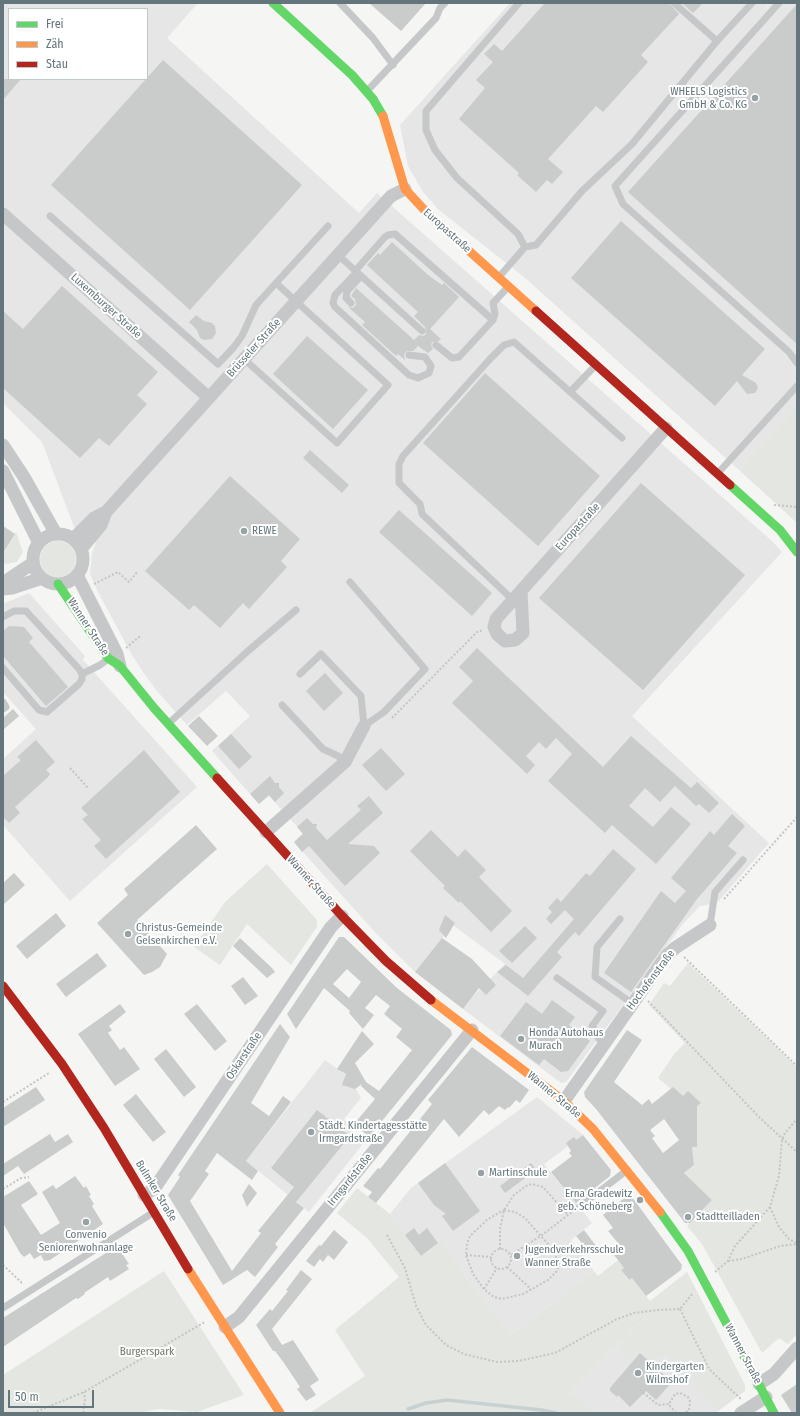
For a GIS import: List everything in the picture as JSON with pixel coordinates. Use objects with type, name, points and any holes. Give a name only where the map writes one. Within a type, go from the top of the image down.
[{"type":"street","name":"Europastraße","points":[[273,3],[367,91],[383,116],[405,189],[429,216],[499,277],[780,530],[797,552]]},
{"type":"street","name":"Brüsseler Straße","points":[[77,544],[101,525],[106,512],[391,196],[405,189]]},
{"type":"street","name":"Luxemburger Straße","points":[[3,214],[209,398]]},
{"type":"street","name":"Europastraße","points":[[517,596],[666,428]]},
{"type":"street","points":[[3,444],[24,477],[56,534]]},
{"type":"street","points":[[3,471],[12,485],[39,543]]},
{"type":"street","points":[[58,584],[42,578],[33,563],[33,556],[39,543],[44,538],[56,534],[68,536],[77,544],[83,563],[77,575]]},
{"type":"street","points":[[3,588],[10,579],[33,563]]},
{"type":"street","name":"Wanner Straße","points":[[112,656],[77,575],[65,583],[58,584],[112,656],[139,691],[342,916],[394,969],[564,1101],[593,1129],[670,1224],[705,1281],[774,1413]]},
{"type":"street","points":[[3,588],[12,588],[42,578]]},
{"type":"street","points":[[266,832],[345,762],[364,726]]},
{"type":"street","name":"Oskarstraße","points":[[144,1195],[154,1189],[331,927],[342,916]]},
{"type":"street","name":"Hochofenstraße","points":[[564,1101],[667,955],[710,925]]},
{"type":"street","name":"Bulmker Straße","points":[[3,986],[62,1064],[104,1128],[217,1315],[280,1413]]},
{"type":"street","name":"Irmgardstraße","points":[[225,1327],[239,1317],[472,1030]]},
{"type":"street","points":[[759,1384],[774,1374],[797,1348]]},
{"type":"street","points":[[746,1410],[766,1398]]},
{"type":"lane","points":[[340,3],[373,38],[393,65]]},
{"type":"lane","points":[[367,91],[436,18],[444,3]]},
{"type":"lane","points":[[519,3],[426,111],[426,130],[435,150],[456,178],[518,234],[525,247]]},
{"type":"lane","points":[[674,3],[717,41]]},
{"type":"lane","points":[[499,277],[525,247],[536,245],[582,191],[632,144],[717,41],[752,3]]},
{"type":"lane","points":[[779,3],[615,186],[623,204],[789,352],[797,363]]},
{"type":"lane","points":[[50,216],[218,364],[242,336],[256,305],[328,226]]},
{"type":"lane","points":[[351,303],[346,298],[347,291],[358,273],[385,237],[395,234],[493,320]]},
{"type":"lane","points":[[338,255],[422,331]]},
{"type":"lane","points":[[358,273],[335,295],[333,303],[335,307],[409,375],[418,378],[429,373],[431,366],[426,357],[409,355]]},
{"type":"lane","points":[[244,359],[337,443],[388,385],[276,283]]},
{"type":"lane","points":[[436,344],[450,357],[456,359],[493,320],[495,314],[493,303],[509,286]]},
{"type":"lane","points":[[517,596],[422,514],[420,504],[399,483],[399,464],[403,456],[504,345],[514,342],[622,438]]},
{"type":"lane","points":[[570,392],[596,365]]},
{"type":"lane","points":[[718,474],[797,386]]},
{"type":"lane","points":[[300,674],[321,654],[361,696],[364,726],[384,712],[425,669],[350,582]]},
{"type":"lane","points":[[168,724],[248,651],[296,610]]},
{"type":"lane","points":[[3,617],[14,611],[26,611],[82,674]]},
{"type":"lane","points":[[3,668],[39,710],[47,712],[79,684],[82,674],[100,665],[112,656]]},
{"type":"lane","points":[[3,702],[6,706],[3,710]]},
{"type":"lane","points":[[282,704],[323,749],[338,756],[345,762]]},
{"type":"lane","points":[[710,925],[715,892],[743,860]]},
{"type":"lane","points":[[620,919],[597,947],[595,977],[633,1004]]},
{"type":"lane","points":[[557,978],[603,1011],[592,1026],[599,1039],[604,1043]]},
{"type":"lane","points":[[579,1207],[627,1171]]},
{"type":"lane","points":[[3,1308],[154,1212]]},
{"type":"path","points":[[774,504],[797,508]]},
{"type":"path","points":[[84,593],[94,584],[118,572],[129,582],[138,571]]},
{"type":"path","points":[[112,656],[127,648],[139,637],[142,637]]},
{"type":"path","points":[[70,768],[88,788]]},
{"type":"path","points":[[724,900],[797,817]]},
{"type":"path","points":[[675,948],[797,1066]]},
{"type":"path","points":[[640,993],[760,1118],[797,1152]]},
{"type":"path","points":[[3,1102],[62,1064]]},
{"type":"path","points":[[680,1310],[694,1292],[728,1261],[735,1246],[770,1207],[779,1176],[782,1139],[797,1119]]},
{"type":"path","points":[[3,1189],[21,1178],[29,1177]]},
{"type":"path","points":[[500,1249],[500,1229],[504,1210],[520,1189],[532,1184],[543,1187],[568,1215]]},
{"type":"path","points":[[511,1255],[542,1235],[579,1207]]},
{"type":"path","points":[[770,1207],[779,1227],[789,1239],[797,1244]]},
{"type":"path","points":[[504,1210],[515,1212],[525,1218],[542,1235],[557,1255],[558,1267],[554,1276],[531,1290],[514,1297],[502,1299],[494,1297],[484,1289],[473,1274],[466,1255],[467,1244],[470,1236],[488,1219],[504,1210]]},
{"type":"path","points":[[387,1235],[406,1268],[416,1306],[426,1325],[446,1345],[464,1354],[497,1362],[518,1361],[555,1353],[617,1319],[634,1313],[658,1310],[680,1310]]},
{"type":"path","points":[[728,1261],[742,1259],[780,1246],[797,1244]]},
{"type":"path","points":[[500,1249],[505,1250],[511,1255],[511,1262],[507,1267],[502,1269],[496,1268],[492,1263],[494,1252],[500,1249]]},
{"type":"path","points":[[466,1255],[492,1257]]},
{"type":"path","points":[[3,1265],[30,1291]]},
{"type":"path","points":[[507,1267],[531,1290]]},
{"type":"path","points":[[484,1289],[496,1268]]},
{"type":"path","points":[[680,1310],[709,1369],[746,1410]]},
{"type":"path","points":[[33,1413],[84,1392],[217,1315]]},
{"type":"path","points":[[640,1390],[658,1405],[670,1404]]},
{"type":"path","points":[[83,1413],[86,1399],[84,1392]]},
{"type":"path","points":[[676,1413],[672,1410],[670,1404],[672,1397],[675,1394],[684,1394],[690,1401],[691,1406],[689,1412],[685,1413]]},
{"type":"shaded area","points":[[3,3],[198,3],[167,38],[359,213],[377,193],[772,541],[782,552],[632,716],[769,843],[717,903],[700,906],[683,924],[566,1082],[561,1083],[463,1009],[474,995],[505,964],[453,925],[415,972],[373,930],[294,842],[303,833],[269,796],[259,804],[212,751],[250,716],[226,691],[187,725],[157,691],[132,655],[98,592],[90,574],[92,553],[96,543],[74,527],[42,442],[3,403]]},
{"type":"shaded area","points":[[510,3],[769,3],[756,19],[770,3],[797,3],[797,409],[795,408],[739,470],[524,277],[439,210],[423,192],[408,166],[400,125]]},
{"type":"shaded area","points":[[29,593],[85,656],[83,660],[197,787],[70,901],[3,825],[3,759],[36,729],[3,692],[3,604]]},
{"type":"shaded area","name":"Städt. Kindertagesstätte Irmgardstraße","points":[[325,1060],[349,1077],[361,1098],[344,1119],[362,1145],[309,1212],[246,1161]]},
{"type":"shaded area","points":[[537,1097],[583,1135],[544,1164],[592,1223],[571,1240],[594,1271],[511,1335],[464,1274],[442,1239],[421,1256],[390,1214],[411,1188]]},
{"type":"shaded area","name":"Kindergarten Wilmshof","points":[[645,1317],[674,1352],[717,1412],[600,1413],[581,1400],[567,1394]]},
{"type":"green space","points":[[795,408],[797,409],[797,523],[739,470]]},
{"type":"green space","points":[[16,532],[23,552],[17,562],[6,564],[3,562],[3,554]]},
{"type":"green space","points":[[58,541],[71,546],[76,559],[71,572],[58,577],[45,572],[40,559],[45,546]]},
{"type":"green space","points":[[267,864],[317,920],[317,927],[291,965],[247,924],[220,965],[194,947],[225,902]]},
{"type":"green space","points":[[688,963],[797,1067],[797,1334],[788,1344],[779,1338],[762,1353],[702,1244],[687,1226],[712,1200],[684,1173],[694,1165],[686,1102],[680,1096],[681,1094],[679,1092],[677,1094],[658,1078],[675,1053],[685,1043],[649,1005],[664,983],[670,986]]},
{"type":"green space","points":[[357,1188],[390,1214],[421,1256],[442,1239],[464,1274],[511,1335],[594,1271],[598,1276],[618,1260],[624,1268],[621,1270],[628,1280],[632,1278],[650,1301],[687,1272],[745,1385],[745,1391],[717,1412],[645,1317],[567,1394],[581,1400],[600,1413],[310,1413],[365,1376],[335,1330],[399,1277],[367,1238],[337,1213]]},
{"type":"green space","name":"Burgerspark","points":[[164,1271],[244,1395],[197,1412],[159,1409],[139,1413],[3,1413],[3,1375]]},
{"type":"green space","points":[[645,1320],[679,1362],[674,1362],[666,1353],[655,1359],[639,1350],[630,1359],[618,1349]]},
{"type":"building","points":[[369,3],[426,3],[401,31]]},
{"type":"building","points":[[545,3],[669,3],[679,14],[641,55],[648,62],[603,112],[596,106],[548,159],[563,172],[552,184],[547,180],[536,192],[517,175],[519,173],[459,119],[485,88],[476,80],[493,62],[484,54],[494,44],[502,51]]},
{"type":"building","points":[[682,3],[703,3],[693,13]]},
{"type":"building","name":"WHEELS Logistics GmbH & Co. KG","points":[[797,4],[797,344],[628,192]]},
{"type":"building","points":[[163,60],[302,185],[190,310],[51,185],[145,80],[148,80],[148,77]]},
{"type":"building","points":[[3,79],[20,80],[3,100]]},
{"type":"building","points":[[621,221],[765,349],[742,375],[756,383],[758,388],[755,393],[747,394],[737,381],[715,406],[571,278]]},
{"type":"building","points":[[392,242],[428,275],[442,285],[444,283],[459,297],[430,329],[441,339],[439,341],[432,342],[431,345],[433,349],[428,353],[418,346],[413,351],[407,351],[404,354],[405,360],[398,354],[396,356],[362,325],[365,322],[348,307],[353,308],[356,305],[355,299],[351,296],[356,288],[414,340],[419,335],[423,336],[426,334],[425,327],[414,316],[418,312],[367,265],[378,253],[380,255]]},
{"type":"building","points":[[62,286],[158,372],[137,395],[147,404],[109,446],[99,438],[80,458],[3,388],[3,311],[23,329]]},
{"type":"building","points":[[196,315],[215,326],[216,333],[212,339],[204,340],[200,338],[197,330],[189,322]]},
{"type":"building","points":[[307,336],[368,390],[333,429],[273,374]]},
{"type":"building","points":[[485,373],[600,476],[538,546],[423,443]]},
{"type":"building","points":[[310,450],[349,485],[342,493],[303,458]]},
{"type":"building","points":[[230,476],[300,539],[281,561],[287,567],[249,609],[243,603],[220,628],[194,605],[189,610],[145,571]]},
{"type":"building","points":[[641,483],[745,575],[643,690],[539,598]]},
{"type":"building","points":[[399,510],[492,593],[472,616],[379,532]]},
{"type":"building","points":[[3,526],[15,534],[3,553]]},
{"type":"building","points":[[9,626],[24,627],[33,638],[29,642],[68,687],[46,706],[3,656],[3,631]]},
{"type":"building","points":[[477,648],[603,767],[631,736],[691,788],[697,782],[719,803],[709,813],[699,804],[696,806],[675,786],[660,802],[645,788],[629,806],[653,827],[671,807],[691,824],[656,864],[612,825],[605,833],[548,781],[572,754],[556,738],[546,749],[539,742],[526,756],[535,765],[527,774],[452,703],[473,681],[459,667]]},
{"type":"building","points":[[325,673],[343,693],[324,711],[306,691]]},
{"type":"building","points":[[13,709],[19,716],[3,730],[3,718]]},
{"type":"building","points":[[199,716],[218,736],[207,746],[188,726]]},
{"type":"building","points":[[231,734],[252,757],[239,769],[218,746]]},
{"type":"building","points":[[36,740],[55,762],[46,770],[50,774],[48,777],[15,807],[20,813],[9,823],[3,817],[3,776],[21,760],[17,757]]},
{"type":"building","points":[[381,748],[405,774],[386,791],[362,765]]},
{"type":"building","points":[[144,750],[180,792],[106,859],[94,846],[101,840],[82,819],[88,815],[81,808]]},
{"type":"building","points":[[270,776],[275,783],[279,783],[279,787],[284,793],[275,802],[269,795],[259,804],[250,794]]},
{"type":"building","points":[[369,796],[383,813],[348,844],[374,846],[380,853],[345,886],[309,846],[302,852],[294,842],[303,834],[297,827],[307,818],[313,824],[317,824],[316,828],[327,840],[361,810],[357,806]]},
{"type":"building","points":[[732,814],[745,826],[728,846],[737,853],[697,899],[631,992],[604,973],[661,891],[675,903],[686,891],[671,878],[710,831],[714,835]]},
{"type":"building","points":[[196,825],[217,849],[137,920],[167,954],[160,967],[144,975],[97,923],[128,895],[124,889]]},
{"type":"building","points":[[431,830],[458,857],[465,849],[486,870],[479,877],[512,911],[491,932],[460,901],[459,903],[443,888],[445,886],[410,851]]},
{"type":"building","points":[[613,849],[636,869],[579,936],[575,932],[557,952],[562,957],[528,996],[497,972],[506,965],[523,978],[574,919],[565,910],[551,924],[546,919],[552,912],[548,908],[557,898],[561,902],[586,873],[590,876]]},
{"type":"building","points":[[14,873],[25,885],[3,905],[3,883]]},
{"type":"building","points":[[56,913],[66,926],[27,959],[16,946]]},
{"type":"building","points":[[445,915],[455,923],[446,938],[439,930]]},
{"type":"building","points":[[525,926],[537,938],[512,963],[499,951]]},
{"type":"building","points":[[339,937],[344,937],[397,988],[451,1030],[452,1035],[369,1137],[354,1124],[375,1099],[361,1086],[362,1084],[355,1089],[342,1085],[346,1074],[337,1069],[362,1031],[374,1044],[355,1063],[366,1082],[379,1091],[412,1050],[396,1037],[402,1029],[384,1014],[390,1006],[376,995],[365,1008],[374,1015],[363,1029],[349,1013],[350,1011],[324,988],[296,1029],[287,1014]],"holes":[[[347,969],[361,982],[349,998],[333,984]]]},
{"type":"building","points":[[240,938],[275,972],[267,978],[233,946]]},
{"type":"building","points":[[442,938],[472,959],[496,985],[486,995],[479,988],[463,1009],[415,972]]},
{"type":"building","points":[[97,953],[107,966],[66,997],[56,984]]},
{"type":"building","points":[[243,977],[258,996],[245,1005],[231,986]]},
{"type":"building","points":[[552,1000],[575,1017],[569,1025],[590,1041],[568,1071],[561,1072],[544,1059],[539,1065],[500,1036],[526,1002],[542,1014]]},
{"type":"building","points":[[120,1004],[126,1012],[109,1026],[112,1030],[108,1033],[120,1050],[124,1047],[140,1069],[115,1086],[78,1034]]},
{"type":"building","points":[[197,1004],[227,1041],[215,1051],[184,1014]]},
{"type":"building","points":[[280,1024],[290,1037],[251,1103],[269,1116],[283,1096],[291,1102],[246,1161],[258,1171],[252,1180],[217,1153],[205,1171],[209,1174],[190,1201],[232,1271],[261,1233],[258,1231],[294,1187],[271,1168],[317,1110],[350,1136],[296,1202],[304,1208],[275,1244],[278,1247],[255,1277],[247,1270],[223,1285],[168,1195],[180,1177],[178,1175]]},
{"type":"building","points":[[627,1030],[642,1040],[614,1082],[642,1105],[649,1099],[652,1104],[673,1087],[683,1096],[688,1091],[701,1103],[697,1106],[697,1147],[692,1147],[694,1165],[684,1173],[712,1200],[690,1223],[685,1223],[585,1097],[584,1092]],"holes":[[[664,1119],[679,1140],[663,1153],[652,1138],[655,1136],[650,1130]]]},
{"type":"building","points":[[472,1047],[529,1090],[520,1103],[516,1100],[509,1108],[508,1107],[505,1110],[499,1106],[489,1115],[484,1110],[459,1137],[444,1119],[376,1203],[368,1197],[372,1192],[363,1186],[378,1168],[380,1169],[432,1104],[428,1100]]},
{"type":"building","points":[[166,1049],[196,1087],[184,1097],[154,1059]]},
{"type":"building","points":[[36,1087],[45,1100],[3,1127],[3,1108]]},
{"type":"building","points":[[136,1094],[166,1132],[153,1142],[123,1105]]},
{"type":"building","points":[[50,1134],[55,1142],[68,1134],[73,1142],[24,1174],[18,1166],[3,1176],[3,1164]]},
{"type":"building","points":[[583,1135],[611,1170],[610,1176],[576,1203],[551,1172],[572,1156],[569,1153],[571,1151],[566,1143],[574,1137],[576,1140]]},
{"type":"building","points":[[445,1163],[480,1211],[453,1231],[442,1216],[446,1214],[434,1205],[418,1183]]},
{"type":"building","points":[[531,1163],[536,1170],[505,1193],[500,1186]]},
{"type":"building","name":"Convenio Seniorenwohnanlage","points":[[75,1176],[84,1188],[86,1186],[91,1195],[89,1196],[94,1204],[92,1206],[103,1224],[50,1260],[44,1261],[41,1255],[34,1259],[30,1253],[24,1257],[20,1253],[3,1223],[3,1197],[29,1181],[38,1194],[21,1205],[41,1235],[60,1223],[42,1192],[53,1185],[56,1189]]},
{"type":"building","points":[[249,1184],[257,1193],[247,1207],[242,1195]]},
{"type":"building","points":[[627,1196],[632,1197],[682,1265],[681,1270],[646,1296],[632,1278],[629,1280],[621,1270],[624,1268],[614,1255],[623,1249],[608,1231],[613,1228],[603,1215]]},
{"type":"building","points":[[414,1228],[419,1235],[427,1228],[438,1243],[421,1256],[405,1235]]},
{"type":"building","points":[[334,1230],[348,1242],[334,1260],[328,1255],[323,1262],[320,1259],[314,1267],[306,1261]]},
{"type":"building","points":[[584,1230],[597,1247],[589,1252],[576,1236]]},
{"type":"building","points":[[117,1246],[129,1264],[126,1265],[129,1269],[110,1281],[108,1277],[84,1293],[85,1294],[78,1299],[76,1298],[3,1347],[3,1318]]},
{"type":"building","points":[[301,1270],[312,1279],[272,1329],[282,1345],[293,1340],[319,1380],[310,1386],[316,1395],[306,1401],[297,1389],[300,1387],[256,1325],[270,1309],[272,1311],[288,1291],[286,1290]]},
{"type":"building","points":[[640,1353],[672,1382],[656,1400],[646,1391],[630,1407],[618,1395],[617,1397],[610,1391],[610,1388]]},
{"type":"building","points":[[797,1384],[797,1413],[792,1413],[781,1395]]},
{"type":"waterway","points":[[408,1409],[426,1403],[447,1400],[542,1410],[556,1413]]},
{"type":"traffic: fast","points":[[273,3],[352,75],[373,99],[383,116]]},
{"type":"traffic: fast","points":[[730,485],[780,530],[797,552]]},
{"type":"traffic: fast","points":[[58,584],[108,658],[120,666],[154,708],[217,778]]},
{"type":"traffic: fast","points":[[660,1212],[688,1251],[774,1413]]},
{"type":"traffic: slow","points":[[383,116],[405,189],[429,215],[536,311]]},
{"type":"traffic: slow","points":[[431,1000],[564,1101],[593,1129],[660,1212]]},
{"type":"traffic: slow","points":[[188,1269],[280,1413]]},
{"type":"traffic: jam","points":[[536,311],[730,485]]},
{"type":"traffic: jam","points":[[217,778],[342,916],[386,961],[431,1000]]},
{"type":"traffic: jam","points":[[3,986],[62,1064],[104,1128],[188,1269]]},
{"type":"place","name":"WHEELS Logistics GmbH & Co. KG","points":[[755,98]]},
{"type":"place","name":"REWE","points":[[244,531]]},
{"type":"place","name":"Christus-Gemeinde Gelsenkirchen e.V.","points":[[128,934]]},
{"type":"place","name":"Honda Autohaus Murach","points":[[521,1039]]},
{"type":"place","name":"Städt. Kindertagesstätte Irmgardstraße","points":[[311,1132]]},
{"type":"place","name":"Martinschule","points":[[481,1173]]},
{"type":"place","name":"Erna Gradewitz geb. Schöneberg","points":[[640,1200]]},
{"type":"place","name":"Stadtteilladen","points":[[688,1217]]},
{"type":"place","name":"Convenio Seniorenwohnanlage","points":[[86,1222]]},
{"type":"place","name":"Jugendverkehrsschule Wanner Straße","points":[[517,1256]]},
{"type":"place","name":"Kindergarten Wilmshof","points":[[638,1373]]}]
